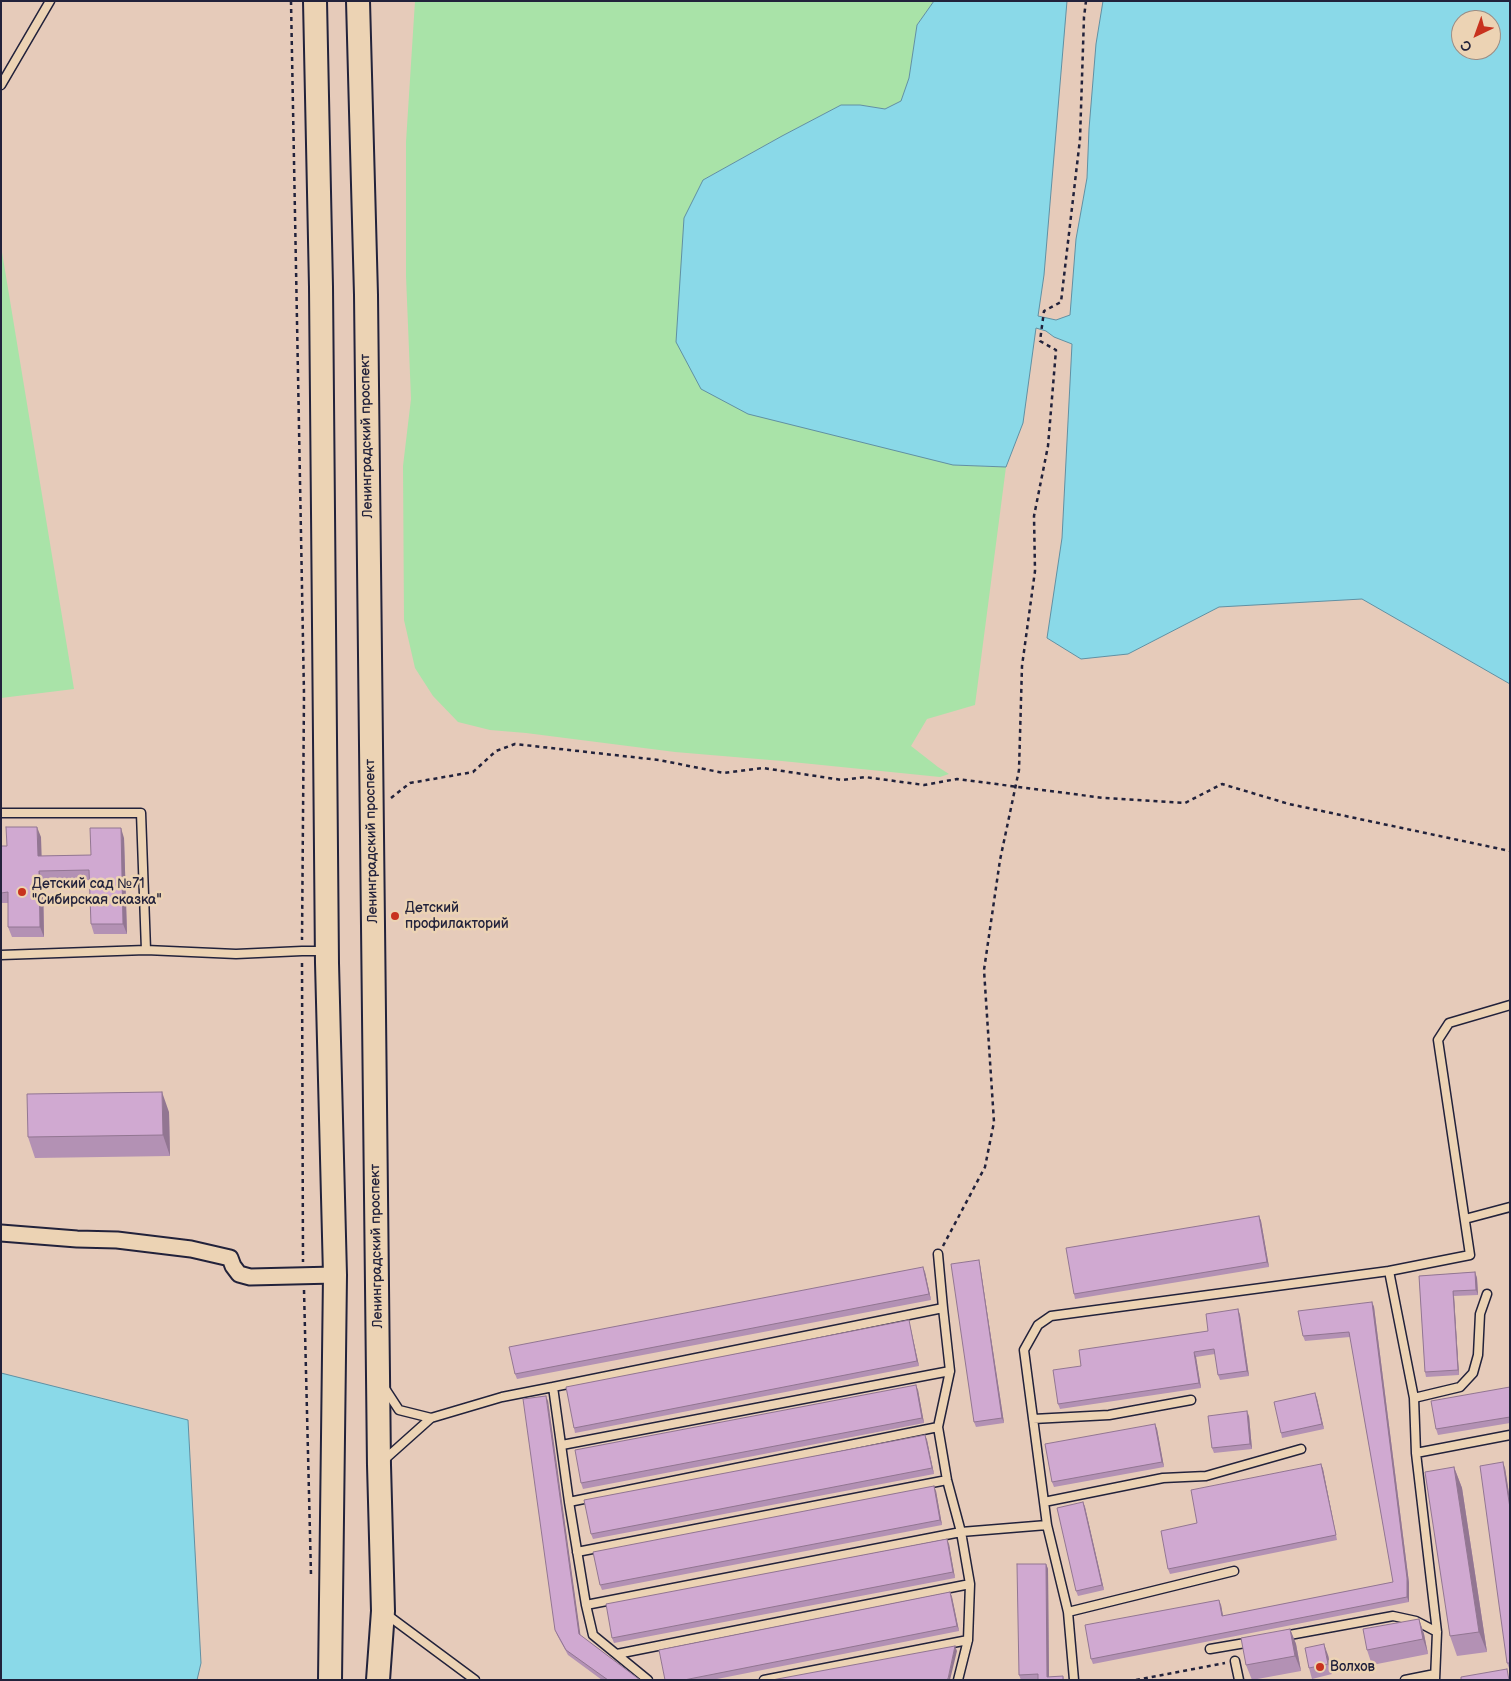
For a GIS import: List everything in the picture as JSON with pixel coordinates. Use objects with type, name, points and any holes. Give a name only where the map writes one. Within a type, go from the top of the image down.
[{"type":"main road","points":[[315,1],[321,287],[327,951],[335,1275],[330,1680]]},
{"type":"main road","name":"Ленинградский проспект","points":[[358,1],[366,294],[382,1611],[378,1680]]},
{"type":"street","points":[[1,1233],[117,1240],[191,1249],[230,1258],[238,1274],[250,1277],[335,1275]]},
{"type":"lane","points":[[1,85],[50,1]]},
{"type":"lane","points":[[1,812],[140,813],[146,950]]},
{"type":"lane","points":[[1,955],[146,950],[236,954],[327,951]]},
{"type":"lane","points":[[1074,1680],[1068,1612],[1047,1525],[1024,1350],[1038,1325],[1051,1316],[1390,1271],[1470,1255],[1438,1040],[1449,1023],[1510,1005]]},
{"type":"lane","points":[[1465,1219],[1510,1207]]},
{"type":"lane","points":[[938,1254],[950,1371],[938,1427],[947,1480],[961,1532],[970,1584],[968,1640],[958,1680]]},
{"type":"lane","points":[[1390,1271],[1414,1398],[1416,1453],[1437,1632],[1435,1677],[1405,1680]]},
{"type":"lane","points":[[1414,1398],[1460,1387],[1473,1373],[1478,1355],[1480,1314],[1487,1294]]},
{"type":"lane","points":[[379,1465],[431,1418],[502,1398],[943,1308]]},
{"type":"lane","points":[[562,1445],[950,1371]]},
{"type":"lane","points":[[378,1377],[398,1410],[431,1418]]},
{"type":"lane","points":[[552,1387],[562,1445],[568,1502],[593,1635],[648,1680]]},
{"type":"lane","points":[[1034,1419],[1109,1416],[1191,1400]]},
{"type":"lane","points":[[568,1502],[938,1427]]},
{"type":"lane","points":[[1416,1453],[1510,1435]]},
{"type":"lane","points":[[1044,1502],[1163,1478],[1206,1476],[1302,1449]]},
{"type":"lane","points":[[577,1552],[947,1480]]},
{"type":"lane","points":[[586,1605],[961,1532],[1047,1525]]},
{"type":"lane","points":[[1068,1612],[1234,1571]]},
{"type":"lane","points":[[617,1654],[970,1584]]},
{"type":"lane","points":[[382,1611],[475,1680]]},
{"type":"lane","points":[[1277,1637],[1393,1616],[1416,1621],[1437,1632]]},
{"type":"lane","points":[[764,1680],[968,1640]]},
{"type":"lane","points":[[1210,1649],[1258,1640]]},
{"type":"lane","points":[[1234,1661],[1239,1680]]},
{"type":"path","points":[[291,1],[304,694],[302,951],[304,1275],[311,1581]]},
{"type":"path","points":[[938,1254],[985,1167],[994,1122],[984,970],[1000,860],[1019,770],[1022,666],[1036,572],[1034,516],[1048,446],[1056,350],[1040,341],[1044,311],[1061,302],[1080,139],[1086,1]]},
{"type":"path","points":[[390,799],[410,783],[473,772],[496,751],[515,744],[660,760],[724,773],[763,768],[842,780],[866,777],[924,785],[957,779],[1104,798],[1185,803],[1222,784],[1290,804],[1510,851]]},
{"type":"path","points":[[1136,1680],[1234,1661]]},
{"type":"green space","points":[[415,1],[934,1],[917,25],[909,78],[901,101],[885,109],[860,105],[841,105],[703,180],[953,465],[1006,467],[975,705],[927,719],[911,746],[949,774],[940,777],[675,752],[490,730],[458,722],[433,696],[415,668],[404,620],[403,466],[411,399],[406,276],[406,142]]},
{"type":"green space","points":[[1,246],[74,689],[1,698]]},
{"type":"water","points":[[934,1],[1067,1],[1044,275],[1038,316],[1056,320],[1070,315],[1076,239],[1087,178],[1096,44],[1103,1],[1510,1],[1510,684],[1362,599],[1219,607],[1128,654],[1081,659],[1047,638],[1062,538],[1072,344],[1054,337],[1046,331],[1036,328],[1023,423],[1006,467],[953,465],[748,414],[701,389],[676,342],[684,218],[703,180],[841,105],[860,105],[885,109],[901,101],[909,78],[917,25]]},
{"type":"water","points":[[1,1373],[188,1420],[201,1663],[197,1680],[1,1680]]},
{"type":"building","name":"Детский сад №71 \"Сибирская сказка\"","points":[[6,827],[37,827],[38,856],[91,855],[90,828],[121,828],[123,924],[91,924],[89,870],[39,871],[40,927],[8,927],[8,892],[1,893],[1,846],[7,846]]},
{"type":"building","points":[[162,1092],[163,1135],[28,1137],[27,1094]]},
{"type":"building","points":[[1259,1216],[1267,1262],[1074,1294],[1066,1248]]},
{"type":"building","points":[[979,1260],[1002,1418],[974,1422],[951,1264]]},
{"type":"building","points":[[923,1267],[929,1294],[515,1374],[509,1347]]},
{"type":"building","points":[[1475,1272],[1476,1290],[1453,1291],[1458,1370],[1425,1372],[1419,1276]]},
{"type":"building","points":[[1372,1302],[1407,1578],[1407,1597],[1091,1659],[1085,1625],[1219,1600],[1222,1616],[1393,1582],[1349,1332],[1303,1336],[1298,1311]]},
{"type":"building","points":[[1238,1309],[1247,1371],[1218,1375],[1214,1349],[1194,1352],[1199,1383],[1058,1404],[1053,1370],[1081,1366],[1079,1350],[1208,1331],[1206,1314]]},
{"type":"building","points":[[909,1320],[917,1361],[574,1428],[566,1387]]},
{"type":"building","points":[[916,1385],[922,1418],[581,1483],[575,1450]]},
{"type":"building","points":[[1510,1387],[1510,1417],[1436,1429],[1431,1401]]},
{"type":"building","points":[[1315,1393],[1322,1424],[1281,1433],[1274,1402]]},
{"type":"building","points":[[546,1396],[579,1634],[640,1680],[608,1680],[566,1650],[555,1630],[523,1399]]},
{"type":"building","points":[[1247,1411],[1250,1444],[1212,1448],[1208,1416]]},
{"type":"building","points":[[1155,1424],[1162,1462],[1052,1482],[1045,1444]]},
{"type":"building","points":[[925,1435],[932,1468],[591,1534],[584,1500]]},
{"type":"building","points":[[1503,1462],[1510,1508],[1510,1663],[1507,1663],[1480,1466]]},
{"type":"building","points":[[1321,1464],[1336,1535],[1168,1569],[1161,1531],[1197,1523],[1191,1490]]},
{"type":"building","points":[[1454,1467],[1479,1632],[1450,1636],[1425,1472]]},
{"type":"building","points":[[934,1486],[940,1520],[600,1585],[593,1552]]},
{"type":"building","points":[[1083,1502],[1102,1585],[1076,1591],[1057,1508]]},
{"type":"building","points":[[947,1539],[953,1572],[612,1638],[606,1604]]},
{"type":"building","points":[[1017,1564],[1046,1564],[1047,1677],[1063,1676],[1063,1680],[1038,1680],[1038,1674],[1019,1675]]},
{"type":"building","points":[[950,1592],[957,1626],[684,1680],[665,1680],[659,1650]]},
{"type":"building","points":[[1419,1619],[1423,1639],[1367,1650],[1363,1629]]},
{"type":"building","points":[[1290,1629],[1295,1656],[1246,1665],[1241,1638]]},
{"type":"building","points":[[1324,1644],[1328,1664],[1309,1668],[1305,1648]]},
{"type":"building","points":[[955,1646],[948,1679],[945,1680],[772,1680]]},
{"type":"building","points":[[1507,1669],[1509,1680],[1461,1680],[1461,1677]]},
{"type":"place","name":"Детский сад №71 \"Сибирская сказка\"","points":[[22,892]]},
{"type":"place","name":"Детский профилакторий","points":[[395,916]]},
{"type":"place","name":"Волхов","points":[[1320,1667]]}]
